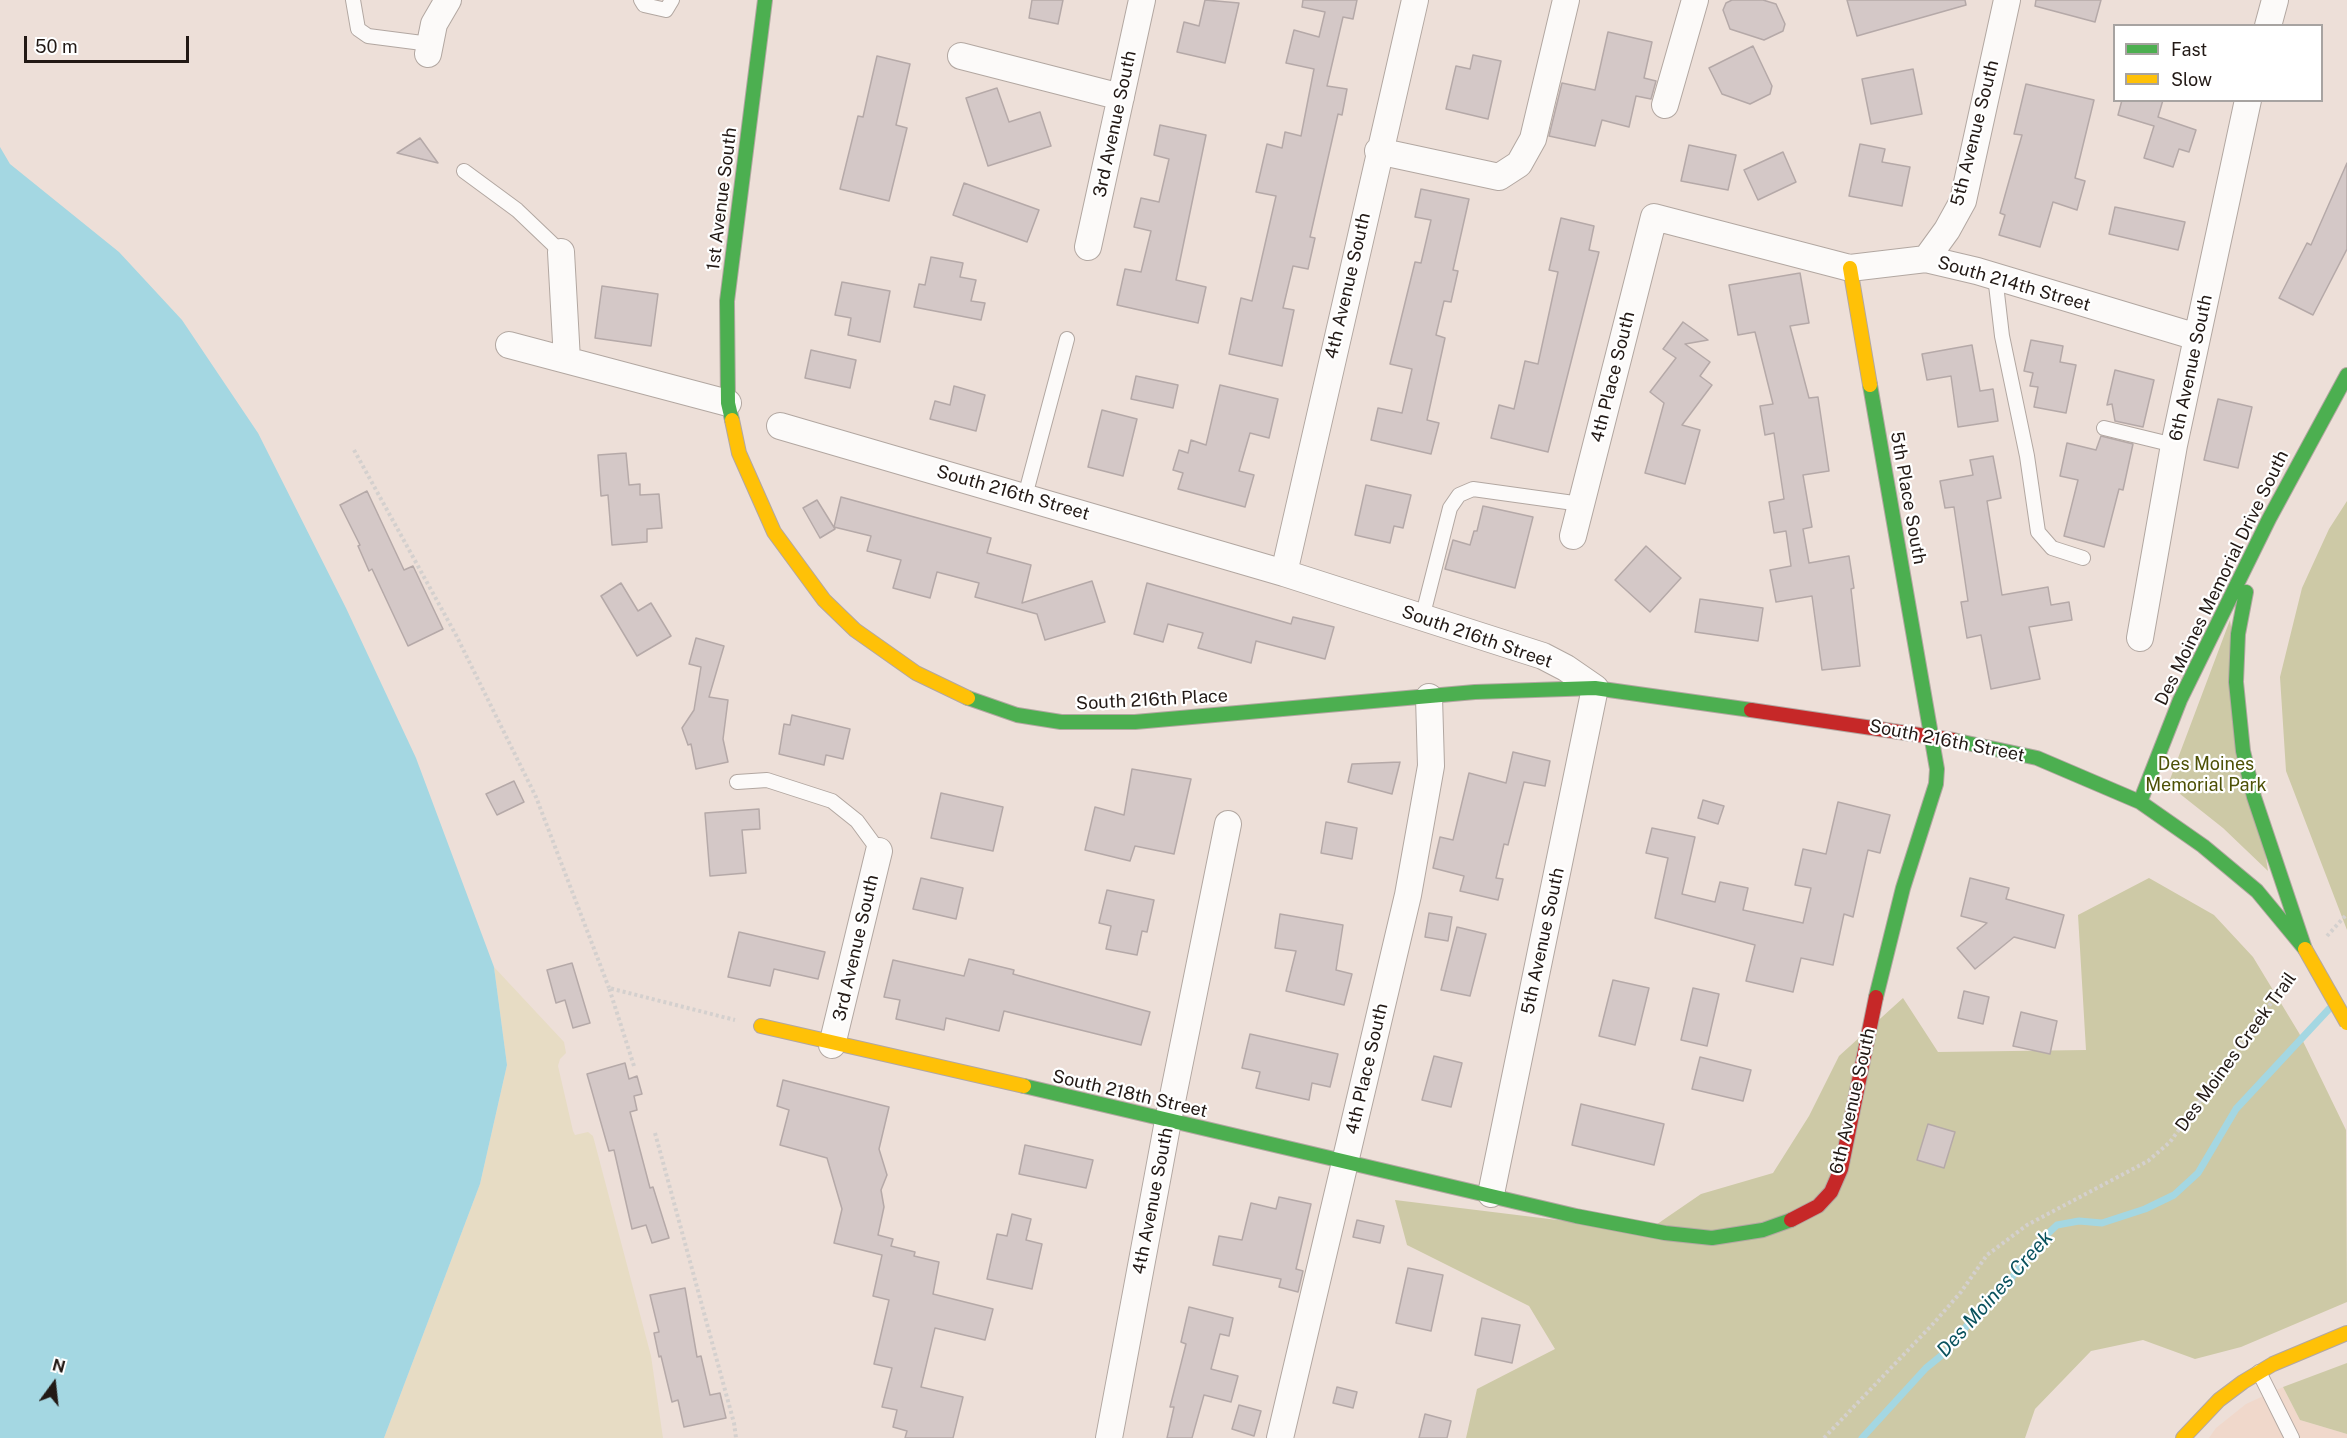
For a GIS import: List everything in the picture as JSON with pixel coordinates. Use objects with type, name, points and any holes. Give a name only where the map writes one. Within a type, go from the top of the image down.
[{"type":"main road","name":"1st Avenue South","points":[[728,403],[727,301],[764,0]]},
{"type":"main road","name":"5th Place South","points":[[1850,268],[1931,735]]},
{"type":"main road","name":"Des Moines Memorial Drive South","points":[[2140,802],[2180,700],[2269,519],[2347,375]]},
{"type":"main road","name":"South 216th Place","points":[[728,403],[739,453],[774,532],[824,600],[855,630],[916,674],[966,697],[1017,715],[1061,722],[1114,722],[1429,697],[1595,688]]},
{"type":"main road","points":[[2269,519],[2248,581],[2238,633],[2236,682],[2243,751],[2254,796],[2305,948],[2347,1023]]},
{"type":"main road","name":"South 216th Street","points":[[1595,688],[1931,735],[2037,758],[2140,802],[2203,846],[2257,891],[2305,948]]},
{"type":"main road","name":"6th Avenue South","points":[[1491,1194],[1576,1216],[1665,1233],[1712,1238],[1763,1230],[1795,1219],[1818,1206],[1831,1192],[1841,1169],[1880,981],[1903,888],[1936,784],[1937,763],[1931,735]]},
{"type":"main road","name":"South 218th Street","points":[[761,1026],[832,1045],[1491,1194]]},
{"type":"main road","points":[[2184,1438],[2219,1400],[2259,1372],[2347,1333]]},
{"type":"street","points":[[429,49],[434,24],[448,0]]},
{"type":"street","name":"3rd Avenue South","points":[[1088,247],[1142,0]]},
{"type":"street","name":"4th Avenue South","points":[[1284,573],[1378,151],[1415,0]]},
{"type":"street","points":[[1378,151],[1499,177],[1520,164],[1533,139],[1566,0]]},
{"type":"street","points":[[1665,105],[1695,0]]},
{"type":"street","name":"5th Avenue South","points":[[1926,259],[1947,230],[1963,201],[2007,0]]},
{"type":"street","points":[[2269,24],[2275,0]]},
{"type":"street","points":[[961,56],[1121,97]]},
{"type":"street","name":"6th Avenue South","points":[[2140,638],[2174,446],[2248,102]]},
{"type":"street","name":"South 214th Street","points":[[1654,217],[1850,268],[1926,259],[1995,276],[2197,337]]},
{"type":"street","name":"4th Place South","points":[[1573,536],[1654,217]]},
{"type":"street","points":[[561,252],[567,360]]},
{"type":"street","points":[[509,345],[728,403]]},
{"type":"street","name":"South 216th Street","points":[[780,426],[1284,573],[1544,656],[1595,688]]},
{"type":"street","name":"5th Avenue South","points":[[1491,1194],[1595,688]]},
{"type":"street","name":"4th Place South","points":[[1280,1438],[1408,895],[1431,766],[1429,697]]},
{"type":"street","name":"4th Avenue South","points":[[1109,1438],[1168,1121],[1228,824]]},
{"type":"street","name":"3rd Avenue South","points":[[832,1045],[879,850]]},
{"type":"lane","points":[[353,0],[358,29],[368,36],[429,49]]},
{"type":"lane","points":[[641,0],[644,5],[666,10],[672,0]]},
{"type":"lane","points":[[464,171],[517,210],[561,252]]},
{"type":"lane","points":[[1995,276],[2002,336],[2027,456],[2038,532],[2052,548],[2083,558]]},
{"type":"lane","points":[[1025,496],[1067,339]]},
{"type":"lane","points":[[2104,428],[2174,446]]},
{"type":"lane","points":[[1422,618],[1450,508],[1459,495],[1473,489],[1581,504]]},
{"type":"lane","points":[[737,782],[767,780],[832,801],[857,821],[879,850]]},
{"type":"lane","points":[[2259,1372],[2292,1438]]},
{"type":"path","points":[[354,450],[456,635],[536,797],[609,988],[634,1066]]},
{"type":"path","points":[[2326,937],[2347,914]]},
{"type":"path","name":"Des Moines Creek Trail","points":[[1824,1438],[1932,1325],[1960,1293],[1987,1255],[2027,1226],[2148,1161],[2170,1142],[2295,972]]},
{"type":"path","points":[[609,988],[733,1019],[738,1023]]},
{"type":"path","points":[[655,1133],[734,1423],[735,1438]]},
{"type":"shaded area","points":[[2283,1387],[2300,1420],[2347,1434],[2347,1438],[2209,1438],[2216,1428],[2246,1404]]},
{"type":"green space","points":[[2347,501],[2347,930],[2286,771],[2280,677],[2302,588],[2329,529]]},
{"type":"green space","name":"Des Moines Memorial Park","points":[[2230,620],[2268,871],[2223,828],[2170,786],[2169,782]]},
{"type":"green space","points":[[2149,878],[2214,915],[2253,957],[2299,1033],[2346,1130],[2347,1302],[2241,1347],[2195,1359],[2143,1340],[2091,1351],[2035,1409],[2025,1438],[1466,1438],[1477,1389],[1555,1349],[1529,1306],[1407,1245],[1395,1200],[1647,1231],[1701,1194],[1773,1173],[1809,1116],[1839,1056],[1903,998],[1938,1052],[2086,1050],[2078,915]]},
{"type":"green space","points":[[2347,1363],[2347,1434],[2300,1420],[2283,1387]]},
{"type":"sand","points":[[494,967],[564,1042],[566,1053],[560,1059],[558,1066],[573,1131],[575,1135],[588,1132],[593,1136],[651,1356],[663,1438],[384,1438],[480,1184],[507,1065]]},
{"type":"water","points":[[0,147],[10,164],[119,252],[182,320],[258,433],[346,608],[416,758],[494,967],[507,1065],[480,1184],[384,1438],[0,1438]]},
{"type":"building","points":[[1032,0],[1063,0],[1058,24],[1029,18]]},
{"type":"building","points":[[1205,0],[1239,3],[1225,63],[1177,52],[1184,22],[1199,26]]},
{"type":"building","points":[[1303,0],[1357,0],[1353,19],[1343,17],[1327,86],[1347,89],[1342,115],[1338,114],[1310,237],[1315,238],[1308,269],[1293,266],[1283,308],[1294,310],[1282,366],[1229,354],[1241,298],[1252,301],[1276,196],[1256,192],[1267,144],[1282,148],[1285,132],[1301,136],[1314,69],[1286,63],[1294,30],[1319,37],[1325,12],[1302,7]]},
{"type":"building","points":[[1732,0],[1763,0],[1776,4],[1785,24],[1783,31],[1764,40],[1730,29],[1723,10],[1726,3]]},
{"type":"building","points":[[1847,0],[1965,0],[1966,5],[1857,36]]},
{"type":"building","points":[[2036,0],[2101,0],[2095,22],[2035,6]]},
{"type":"building","points":[[1608,32],[1652,42],[1644,78],[1656,81],[1651,99],[1636,96],[1629,127],[1602,120],[1595,146],[1549,136],[1562,83],[1595,90]]},
{"type":"building","points":[[1753,46],[1772,86],[1770,94],[1750,104],[1722,94],[1709,68]]},
{"type":"building","points":[[1473,55],[1501,61],[1488,119],[1446,109],[1456,66],[1470,69]]},
{"type":"building","points":[[877,56],[910,64],[896,125],[907,128],[889,201],[840,189],[858,116],[863,117]]},
{"type":"building","points":[[1913,69],[1922,114],[1871,124],[1862,79]]},
{"type":"building","points":[[2026,84],[2094,100],[2075,178],[2085,181],[2077,210],[2053,202],[2040,247],[1999,235],[2005,215],[2000,213],[2022,135],[2014,134]]},
{"type":"building","points":[[997,88],[1009,122],[1040,112],[1051,146],[988,166],[966,98]]},
{"type":"building","points":[[2121,102],[2162,102],[2158,117],[2196,130],[2189,152],[2179,149],[2173,167],[2144,158],[2154,126],[2118,115]]},
{"type":"building","points":[[1160,125],[1206,135],[1176,280],[1206,287],[1198,323],[1117,305],[1125,269],[1141,272],[1151,231],[1134,227],[1141,198],[1159,202],[1169,159],[1154,155]]},
{"type":"building","points":[[420,138],[438,163],[397,153]]},
{"type":"building","points":[[1860,144],[1885,149],[1882,162],[1910,167],[1902,206],[1849,196]]},
{"type":"building","points":[[1689,145],[1736,155],[1728,190],[1681,181]]},
{"type":"building","points":[[1783,152],[1796,182],[1758,200],[1744,170]]},
{"type":"building","points":[[2347,163],[2347,249],[2313,315],[2279,298],[2307,243],[2311,245]]},
{"type":"building","points":[[964,183],[1039,210],[1027,242],[953,215]]},
{"type":"building","points":[[1421,189],[1469,199],[1453,270],[1458,271],[1451,302],[1444,301],[1436,335],[1445,338],[1427,420],[1439,423],[1431,454],[1371,440],[1378,408],[1402,413],[1412,369],[1390,364],[1415,262],[1421,263],[1431,220],[1415,217]]},
{"type":"building","points":[[2115,207],[2185,222],[2178,250],[2109,234]]},
{"type":"building","points":[[1561,218],[1594,226],[1589,250],[1599,252],[1548,452],[1491,438],[1499,405],[1514,409],[1525,361],[1538,364],[1558,272],[1549,270]]},
{"type":"building","points":[[931,257],[963,263],[960,277],[976,280],[971,301],[985,303],[981,320],[914,307],[919,284],[925,285]]},
{"type":"building","points":[[1800,273],[1809,323],[1790,326],[1809,398],[1818,397],[1829,471],[1803,475],[1812,527],[1803,529],[1809,563],[1849,556],[1860,666],[1822,670],[1812,596],[1776,602],[1770,570],[1791,566],[1786,531],[1774,533],[1769,502],[1784,499],[1774,433],[1765,435],[1760,406],[1773,404],[1755,332],[1738,335],[1729,285]]},
{"type":"building","points":[[842,282],[890,291],[880,342],[848,335],[851,318],[835,315]]},
{"type":"building","points":[[602,286],[658,294],[651,346],[595,338]]},
{"type":"building","points":[[1683,322],[1708,340],[1685,344],[1710,362],[1700,376],[1712,385],[1682,425],[1700,430],[1685,484],[1645,473],[1664,403],[1650,392],[1676,358],[1663,349]]},
{"type":"building","points":[[2031,340],[2063,346],[2060,362],[2076,365],[2066,413],[2034,407],[2038,387],[2030,386],[2033,373],[2024,371]]},
{"type":"building","points":[[1972,345],[1980,391],[1993,389],[1998,421],[1958,427],[1951,376],[1927,380],[1922,354]]},
{"type":"building","points":[[811,350],[856,360],[850,388],[805,378]]},
{"type":"building","points":[[2115,370],[2154,380],[2143,427],[2115,421],[2112,404],[2107,405]]},
{"type":"building","points":[[1136,376],[1178,385],[1173,408],[1131,399]]},
{"type":"building","points":[[1220,385],[1278,399],[1269,438],[1250,433],[1239,471],[1254,475],[1245,507],[1178,489],[1183,473],[1173,470],[1179,450],[1188,453],[1191,440],[1206,445]]},
{"type":"building","points":[[954,386],[985,395],[976,431],[930,419],[935,401],[950,405]]},
{"type":"building","points":[[2218,399],[2252,407],[2238,468],[2204,460]]},
{"type":"building","points":[[1102,410],[1137,419],[1123,476],[1088,467]]},
{"type":"building","points":[[2101,436],[2133,444],[2123,490],[2119,489],[2104,547],[2064,536],[2078,480],[2060,476],[2067,443],[2096,450]]},
{"type":"building","points":[[626,453],[629,485],[640,484],[640,495],[659,494],[662,528],[647,529],[647,542],[612,545],[608,495],[601,496],[598,455]]},
{"type":"building","points":[[1993,456],[2001,498],[1987,501],[2002,595],[2048,587],[2051,605],[2069,602],[2072,620],[2029,627],[2040,679],[1991,689],[1981,635],[1967,638],[1961,602],[1968,601],[1954,507],[1945,508],[1940,481],[1973,475],[1970,460]]},
{"type":"building","points":[[1366,485],[1411,495],[1403,528],[1394,526],[1390,543],[1355,535]]},
{"type":"building","points":[[367,491],[404,570],[413,566],[443,629],[408,646],[372,569],[369,571],[358,546],[360,545],[340,505]]},
{"type":"building","points":[[841,497],[991,538],[987,553],[1031,565],[1022,603],[1092,581],[1105,622],[1045,640],[1037,614],[975,597],[979,583],[937,572],[930,598],[893,588],[901,560],[867,551],[871,536],[834,527]]},
{"type":"building","points":[[817,500],[835,529],[820,538],[803,508]]},
{"type":"building","points":[[1483,506],[1533,517],[1515,588],[1445,569],[1453,540],[1470,545],[1474,531],[1477,531]]},
{"type":"building","points":[[1646,546],[1681,578],[1650,612],[1615,580]]},
{"type":"building","points":[[621,583],[638,611],[651,603],[671,636],[637,656],[601,596]]},
{"type":"building","points":[[1147,583],[1291,624],[1293,617],[1334,627],[1325,659],[1256,641],[1251,663],[1198,648],[1203,633],[1168,624],[1163,642],[1134,634]]},
{"type":"building","points":[[1700,599],[1763,608],[1758,641],[1695,632]]},
{"type":"building","points":[[696,638],[724,646],[709,697],[728,700],[723,739],[728,762],[696,769],[691,744],[688,745],[682,728],[694,710],[701,667],[689,664]]},
{"type":"building","points":[[792,715],[850,729],[843,759],[826,755],[824,765],[779,754],[784,724],[790,725]]},
{"type":"building","points":[[1513,752],[1550,761],[1545,786],[1524,782],[1508,845],[1504,844],[1496,878],[1503,879],[1498,900],[1460,891],[1464,876],[1433,868],[1440,837],[1453,840],[1469,773],[1506,783]]},
{"type":"building","points":[[1400,762],[1392,794],[1348,782],[1352,764]]},
{"type":"building","points":[[1132,769],[1191,779],[1174,854],[1135,846],[1130,861],[1085,850],[1095,807],[1124,815]]},
{"type":"building","points":[[514,781],[524,802],[497,815],[486,794]]},
{"type":"building","points":[[941,793],[1003,807],[993,851],[931,838]]},
{"type":"building","points":[[1703,800],[1724,806],[1718,824],[1698,818]]},
{"type":"building","points":[[1838,802],[1890,815],[1880,853],[1868,850],[1853,917],[1844,914],[1833,965],[1801,958],[1793,992],[1746,981],[1755,945],[1655,918],[1668,858],[1646,853],[1652,828],[1695,837],[1682,894],[1715,902],[1720,882],[1748,888],[1743,910],[1803,923],[1811,888],[1795,885],[1803,849],[1826,854]]},
{"type":"building","points":[[759,809],[760,829],[742,830],[746,873],[710,876],[705,813]]},
{"type":"building","points":[[1326,822],[1357,828],[1352,859],[1321,853]]},
{"type":"building","points":[[921,878],[963,888],[956,919],[913,909]]},
{"type":"building","points":[[1970,878],[2009,888],[2006,899],[2064,915],[2055,948],[2014,937],[1975,969],[1957,948],[1987,923],[1961,916]]},
{"type":"building","points":[[1107,890],[1154,900],[1147,932],[1142,931],[1137,955],[1106,949],[1111,926],[1099,923]]},
{"type":"building","points":[[1429,913],[1452,917],[1448,941],[1425,937]]},
{"type":"building","points":[[1280,914],[1343,925],[1336,970],[1352,974],[1344,1005],[1286,991],[1296,951],[1275,948]]},
{"type":"building","points":[[1457,927],[1486,934],[1470,996],[1441,990]]},
{"type":"building","points":[[739,932],[825,952],[818,979],[774,969],[770,986],[728,977]]},
{"type":"building","points":[[969,959],[1014,970],[1013,974],[1150,1012],[1141,1045],[1004,1011],[999,1031],[946,1018],[944,1030],[896,1019],[900,1000],[884,997],[893,960],[964,976]]},
{"type":"building","points":[[572,963],[590,1023],[573,1028],[565,1000],[556,1003],[547,970]]},
{"type":"building","points":[[1613,980],[1649,988],[1635,1045],[1599,1036]]},
{"type":"building","points":[[1693,988],[1719,994],[1707,1046],[1681,1040]]},
{"type":"building","points":[[1964,991],[1989,997],[1983,1024],[1958,1018]]},
{"type":"building","points":[[2021,1012],[2057,1021],[2050,1054],[2013,1046]]},
{"type":"building","points":[[1250,1034],[1338,1054],[1330,1087],[1312,1083],[1309,1100],[1256,1088],[1260,1072],[1242,1068]]},
{"type":"building","points":[[1434,1056],[1462,1063],[1451,1107],[1422,1100]]},
{"type":"building","points":[[1700,1057],[1751,1070],[1743,1101],[1692,1089]]},
{"type":"building","points":[[625,1063],[629,1079],[637,1076],[642,1094],[634,1096],[637,1110],[630,1112],[650,1188],[653,1187],[669,1238],[652,1243],[646,1225],[632,1229],[614,1150],[609,1151],[587,1074]]},
{"type":"building","points":[[783,1080],[889,1107],[879,1149],[887,1175],[881,1190],[884,1207],[878,1235],[893,1239],[891,1246],[915,1252],[914,1256],[939,1262],[933,1294],[993,1309],[985,1340],[935,1328],[921,1387],[963,1397],[953,1438],[905,1438],[907,1431],[893,1427],[897,1410],[882,1407],[892,1368],[874,1364],[889,1300],[873,1296],[882,1255],[834,1243],[842,1209],[827,1158],[780,1145],[789,1110],[777,1106]]},
{"type":"building","points":[[1581,1104],[1664,1124],[1654,1165],[1572,1145]]},
{"type":"building","points":[[1928,1124],[1955,1132],[1944,1168],[1917,1160]]},
{"type":"building","points":[[1025,1145],[1093,1160],[1086,1188],[1019,1174]]},
{"type":"building","points":[[1279,1197],[1311,1204],[1296,1269],[1303,1271],[1298,1292],[1279,1287],[1281,1279],[1213,1265],[1219,1236],[1242,1240],[1251,1203],[1276,1209]]},
{"type":"building","points":[[1012,1214],[1031,1219],[1026,1240],[1042,1244],[1032,1289],[987,1279],[997,1234],[1007,1236]]},
{"type":"building","points":[[1357,1220],[1384,1226],[1380,1243],[1353,1237]]},
{"type":"building","points":[[1408,1268],[1443,1275],[1431,1331],[1396,1323]]},
{"type":"building","points":[[685,1288],[697,1357],[701,1356],[710,1395],[720,1393],[726,1418],[684,1427],[678,1400],[672,1402],[661,1356],[659,1357],[654,1333],[659,1332],[650,1295]]},
{"type":"building","points":[[1189,1307],[1233,1318],[1229,1336],[1220,1334],[1211,1369],[1238,1376],[1231,1402],[1204,1395],[1192,1438],[1167,1438],[1174,1407],[1170,1407],[1186,1344],[1181,1342]]},
{"type":"building","points":[[1482,1318],[1520,1325],[1512,1363],[1475,1355]]},
{"type":"building","points":[[1337,1387],[1357,1392],[1353,1408],[1333,1403]]},
{"type":"building","points":[[1239,1405],[1261,1411],[1254,1436],[1232,1429]]},
{"type":"building","points":[[1425,1414],[1451,1421],[1447,1438],[1419,1438]]},
{"type":"waterway","name":"Des Moines Creek","points":[[1862,1438],[1926,1368],[1947,1351],[1981,1308],[2007,1284],[2037,1244],[2057,1225],[2079,1221],[2102,1223],[2145,1209],[2174,1195],[2198,1173],[2236,1109],[2329,1009]]},
{"type":"traffic: fast","points":[[732,420],[728,403],[727,301],[765,0]]},
{"type":"traffic: fast","points":[[2140,802],[2180,700],[2269,519],[2347,375]]},
{"type":"traffic: fast","points":[[1870,385],[1937,769],[1936,784],[1903,888],[1876,997]]},
{"type":"traffic: fast","points":[[2246,592],[2238,634],[2236,682],[2243,751],[2254,797],[2305,949]]},
{"type":"traffic: fast","points":[[968,698],[1017,715],[1061,722],[1135,722],[1475,692],[1595,688],[1751,710]]},
{"type":"traffic: fast","points":[[1953,740],[2037,758],[2140,802],[2203,846],[2257,891],[2305,949]]},
{"type":"traffic: fast","points":[[1024,1086],[1576,1216],[1665,1233],[1712,1238],[1763,1230],[1791,1220]]},
{"type":"traffic: slow","points":[[1850,268],[1870,385]]},
{"type":"traffic: slow","points":[[732,420],[739,453],[774,532],[824,600],[855,630],[916,673],[968,698]]},
{"type":"traffic: slow","points":[[2305,949],[2347,1023]]},
{"type":"traffic: slow","points":[[761,1026],[1024,1086]]},
{"type":"traffic: slow","points":[[2183,1438],[2219,1400],[2243,1382],[2273,1364],[2347,1333]]},
{"type":"traffic: jam","points":[[1751,710],[1953,740]]},
{"type":"traffic: jam","points":[[1791,1220],[1818,1206],[1831,1192],[1841,1169],[1876,997]]}]
